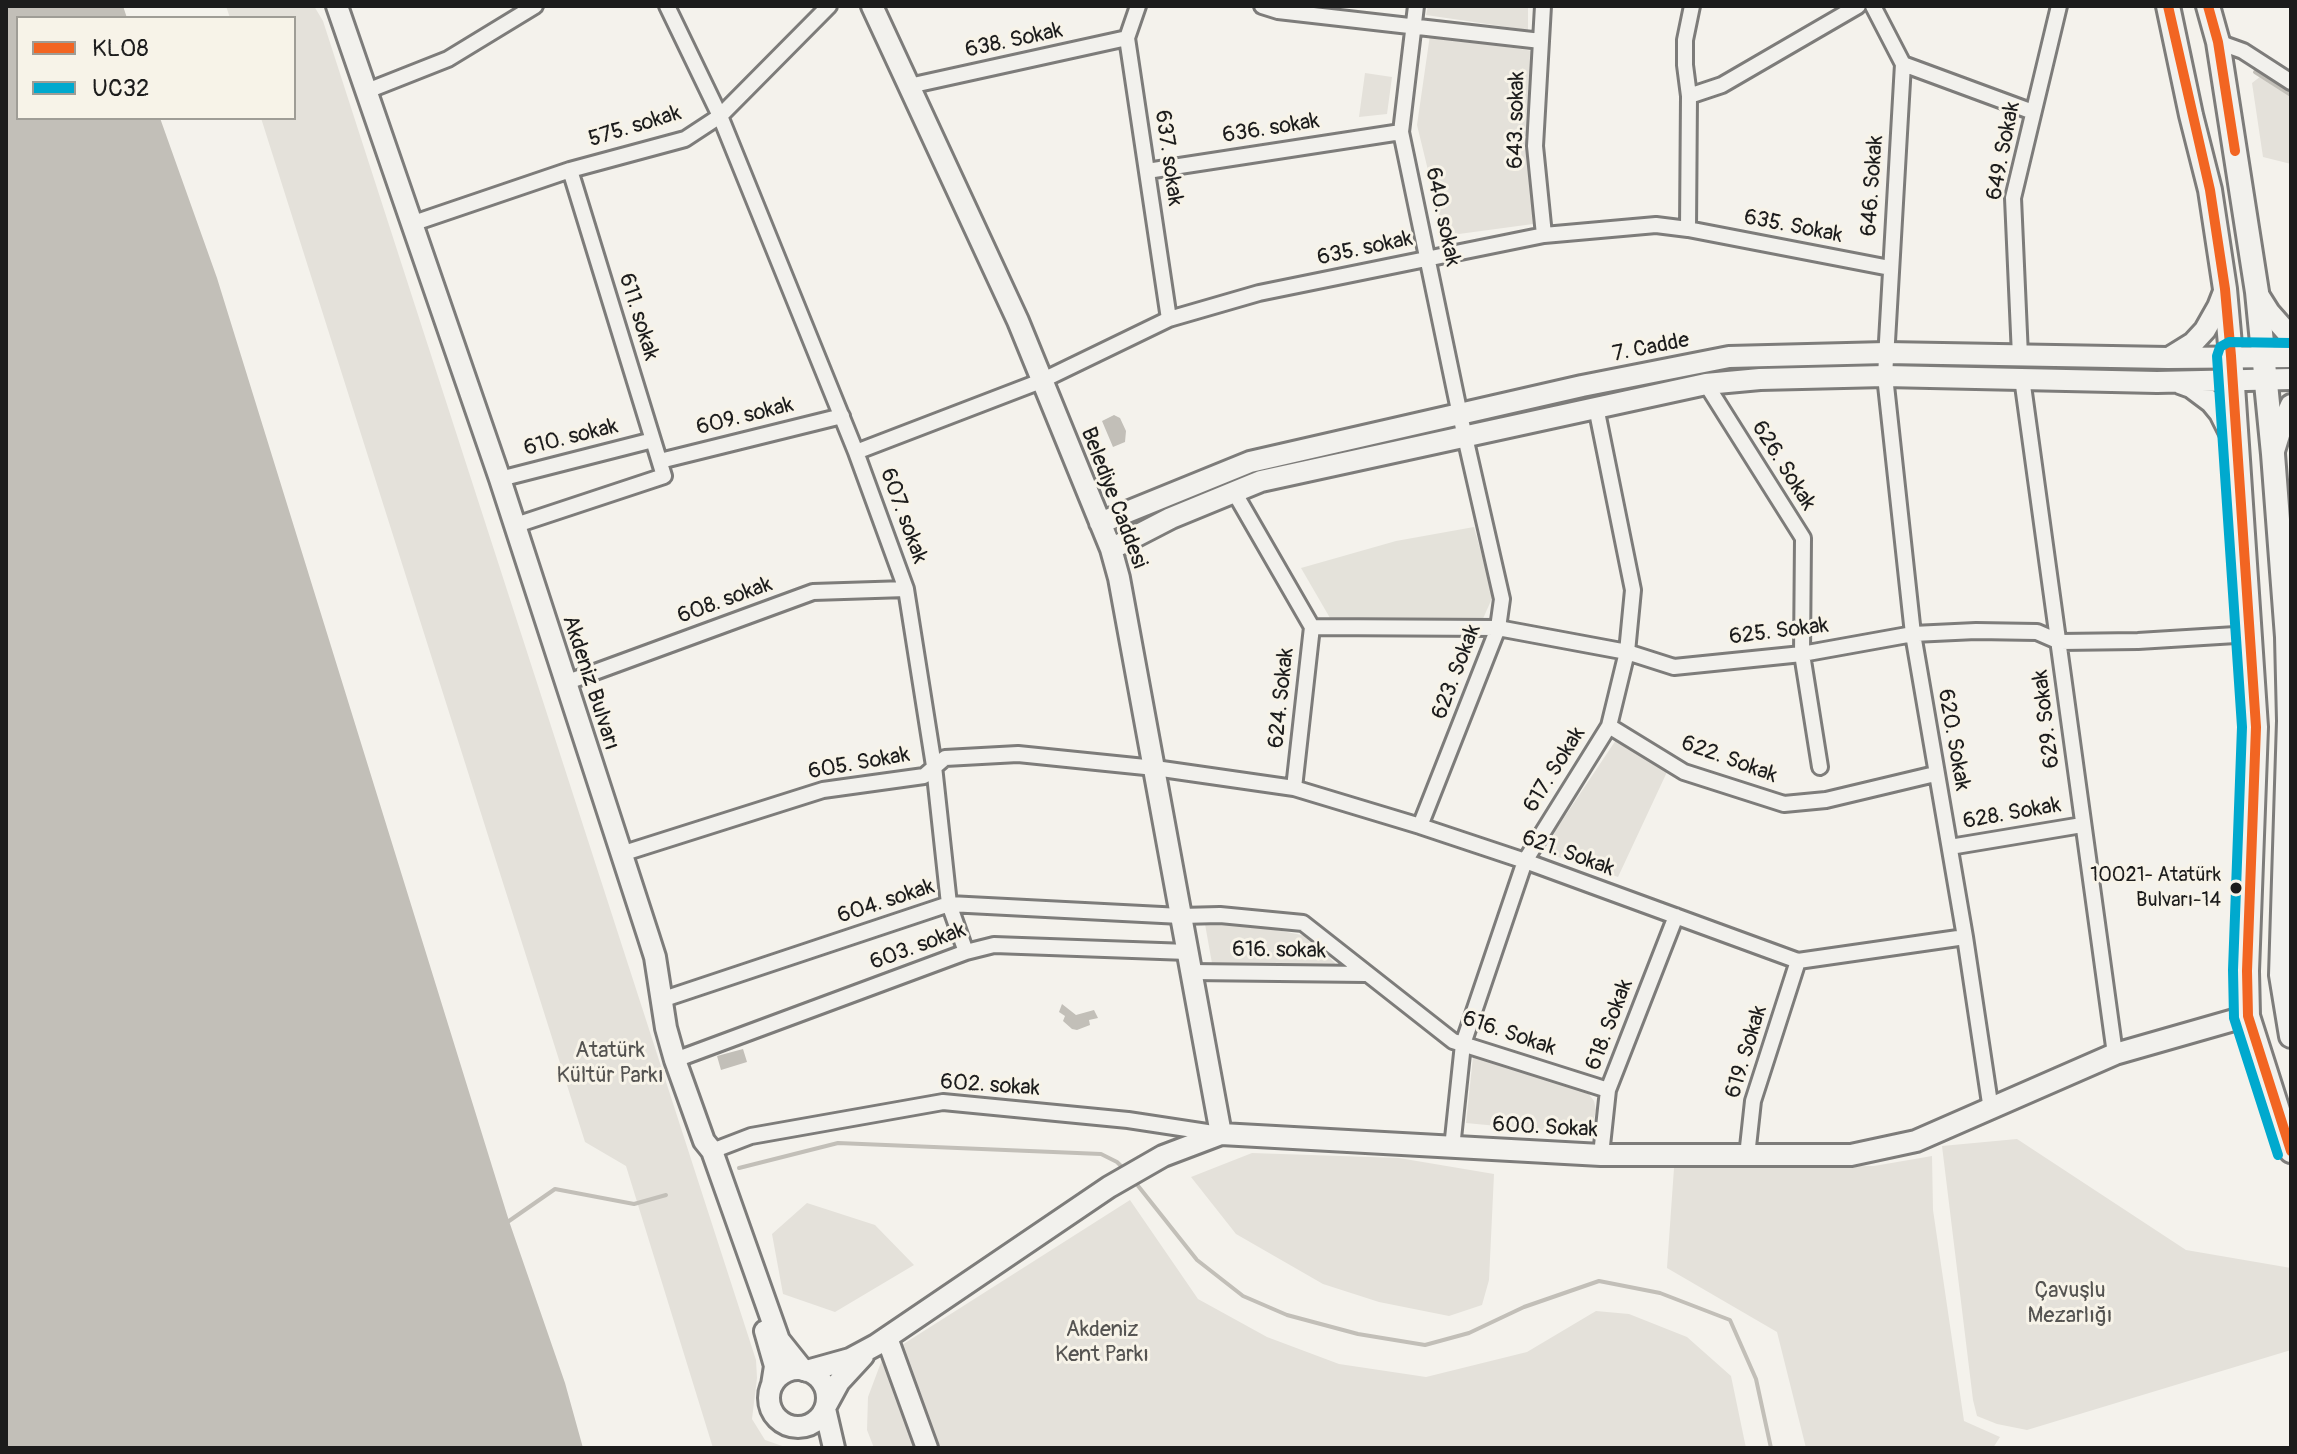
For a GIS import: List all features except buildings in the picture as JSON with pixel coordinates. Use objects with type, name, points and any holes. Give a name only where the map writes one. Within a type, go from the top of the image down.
[{"type":"main road","name":"Akdeniz Bulvarı","points":[[337,6],[500,479],[655,957],[675,1060],[779,1340],[805,1370]]},
{"type":"main road","name":"Belediye Caddesi","points":[[872,6],[1018,321],[1111,549],[1155,768],[1221,1134]]},
{"type":"main road","points":[[2168,6],[2210,190],[2225,289],[2233,381],[2256,727],[2248,1016],[2291,1151]]},
{"type":"main road","points":[[2208,6],[2218,42],[2257,292],[2273,454],[2283,481],[2289,637],[2289,839],[2281,975],[2291,1036]]},
{"type":"main road","points":[[2168,358],[2193,343],[2205,330],[2225,289]]},
{"type":"main road","points":[[2257,292],[2269,312],[2291,337]]},
{"type":"main road","name":"7. Cadde","points":[[1100,523],[1250,462],[1582,386],[1729,357],[1886,353],[2291,357]]},
{"type":"main road","name":"7. Cadde","points":[[1111,549],[1233,490],[1261,481],[1706,384],[1760,379],[1885,376],[2177,381],[2291,379]]},
{"type":"main road","points":[[2177,381],[2211,402],[2220,413],[2236,447]]},
{"type":"main road","points":[[2273,454],[2291,405]]},
{"type":"main road","name":"600. Sokak","points":[[881,1342],[1109,1187],[1163,1156],[1221,1134],[1601,1155],[1851,1155],[1916,1141],[2115,1054],[2248,1016]]},
{"type":"main road","points":[[708,1146],[705,1153],[772,1353],[775,1366],[769,1400],[774,1414],[812,1438],[821,1448]]},
{"type":"main road","points":[[772,1385],[782,1374],[850,1359],[881,1342]]},
{"type":"main road","points":[[792,1427],[808,1426],[815,1422],[853,1364],[881,1342]]},
{"type":"main road","points":[[881,1342],[902,1383],[927,1448]]},
{"type":"main road","points":[[805,1370],[823,1383],[834,1448]]},
{"type":"street","points":[[367,91],[448,59],[535,6]]},
{"type":"street","name":"607. sokak","points":[[667,6],[720,116],[842,416],[906,589],[934,766],[949,904],[966,952]]},
{"type":"street","name":"575. sokak","points":[[414,223],[570,170],[685,139],[720,116],[829,6]]},
{"type":"street","name":"637. sokak","points":[[1138,6],[1127,38],[1169,319]]},
{"type":"street","points":[[1262,6],[1278,11],[1541,41]]},
{"type":"street","name":"640. sokak","points":[[1416,6],[1401,132],[1465,436]]},
{"type":"street","name":"643. sokak","points":[[1543,6],[1535,146],[1544,235]]},
{"type":"street","points":[[1688,229],[1689,96],[1685,40],[1692,6]]},
{"type":"street","points":[[1689,96],[1722,85],[1858,6]]},
{"type":"street","points":[[1873,6],[1903,64],[2033,112]]},
{"type":"street","name":"649. Sokak","points":[[2020,356],[2013,198],[2059,6]]},
{"type":"street","name":"638. Sokak","points":[[909,86],[1127,38]]},
{"type":"street","points":[[2218,42],[2243,51],[2291,82]]},
{"type":"street","name":"646. Sokak","points":[[1885,376],[1903,64]]},
{"type":"street","name":"636. sokak","points":[[1147,171],[1401,132]]},
{"type":"street","name":"611. sokak","points":[[570,170],[662,469]]},
{"type":"street","name":"635. sokak","points":[[856,452],[1041,381],[1169,319],[1259,293],[1544,235],[1656,225],[1688,229]]},
{"type":"street","name":"635. Sokak","points":[[1688,229],[1890,268]]},
{"type":"street","name":"620. Sokak","points":[[1885,376],[1913,634],[1991,1110]]},
{"type":"street","name":"629. Sokak","points":[[2022,378],[2115,1054]]},
{"type":"street","name":"626. Sokak","points":[[1706,384],[1803,538],[1802,654],[1820,767]]},
{"type":"street","name":"617. Sokak","points":[[1452,1148],[1463,1044],[1525,861],[1609,726],[1627,652],[1633,590],[1596,407]]},
{"type":"street","name":"609. sokak","points":[[513,526],[662,469],[842,416]]},
{"type":"street","name":"623. Sokak","points":[[1420,826],[1498,628],[1502,599],[1465,436]]},
{"type":"street","name":"610. sokak","points":[[500,479],[653,440]]},
{"type":"street","name":"624. Sokak","points":[[1233,490],[1312,627],[1294,788]]},
{"type":"street","name":"608. sokak","points":[[565,683],[813,592],[906,589]]},
{"type":"street","name":"625. Sokak","points":[[1312,627],[1498,628],[1627,652],[1674,667],[1802,654],[1913,634],[2037,632],[2060,642],[2252,634]]},
{"type":"street","name":"622. Sokak","points":[[1609,726],[1684,772],[1784,804],[1826,800],[1935,774]]},
{"type":"street","name":"605. Sokak","points":[[621,854],[823,790],[924,776],[945,758],[1018,754],[1155,768]]},
{"type":"street","name":"621. Sokak","points":[[1155,768],[1294,788],[1525,861],[1798,961],[1965,937]]},
{"type":"street","name":"628. Sokak","points":[[1950,847],[2082,825]]},
{"type":"street","name":"604. sokak","points":[[661,1000],[949,904],[1181,916],[1220,915],[1303,923],[1366,974]]},
{"type":"street","name":"618. Sokak","points":[[1601,1155],[1608,1090],[1676,916]]},
{"type":"street","name":"603. sokak","points":[[675,1060],[966,952],[994,945],[1190,962]]},
{"type":"street","name":"619. Sokak","points":[[1747,1156],[1753,1101],[1798,961]]},
{"type":"street","name":"616. sokak","points":[[1190,962],[1366,974]]},
{"type":"street","name":"616. Sokak","points":[[1366,974],[1453,1041],[1608,1090]]},
{"type":"street","name":"602. sokak","points":[[708,1146],[943,1102],[1128,1120],[1221,1134]]},
{"type":"shaded area","points":[[6,6],[123,6],[126,16],[16,16],[16,120],[161,120],[217,278],[509,1221],[565,1383],[583,1448],[6,1448]]},
{"type":"shaded area","points":[[1114,415],[1120,418],[1126,431],[1125,442],[1113,447],[1102,421]]},
{"type":"shaded area","points":[[1474,527],[1493,596],[1482,621],[1330,618],[1301,568],[1396,541]]},
{"type":"shaded area","points":[[1062,1004],[1076,1015],[1094,1010],[1098,1018],[1089,1020],[1090,1025],[1072,1029],[1059,1012]]},
{"type":"shaded area","points":[[743,1049],[747,1062],[721,1070],[717,1056]]},
{"type":"green space","name":"Atatürk Kültür Parkı","points":[[226,6],[314,6],[323,21],[756,1360],[752,1419],[765,1440],[788,1448],[713,1448],[626,1166],[585,1142],[262,120],[296,120],[296,16],[229,16]]},
{"type":"green space","points":[[1428,6],[1528,6],[1528,30],[1426,15]]},
{"type":"green space","points":[[1430,35],[1533,51],[1530,149],[1533,224],[1444,236],[1417,125]]},
{"type":"green space","points":[[1365,73],[1392,77],[1387,114],[1359,117]]},
{"type":"green space","points":[[2265,73],[2291,88],[2291,164],[2263,157],[2252,83]]},
{"type":"green space","points":[[1616,740],[1667,772],[1618,877],[1549,854],[1555,831]]},
{"type":"green space","points":[[1219,923],[1307,936],[1335,963],[1333,969],[1213,969],[1205,924]]},
{"type":"green space","points":[[1473,1057],[1586,1090],[1596,1110],[1593,1122],[1581,1134],[1466,1123]]},
{"type":"green space","name":"Çavuşlu Mezarlığı","points":[[2017,1139],[2186,1250],[2291,1268],[2291,1350],[2027,1430],[1977,1416],[1942,1146]]},
{"type":"green space","points":[[1252,1153],[1399,1158],[1494,1174],[1489,1280],[1482,1305],[1449,1316],[1379,1302],[1323,1284],[1236,1234],[1191,1177]]},
{"type":"green space","points":[[1932,1156],[1933,1210],[1964,1421],[2000,1437],[1993,1448],[1806,1448],[1777,1332],[1667,1268],[1674,1168],[1874,1166]]},
{"type":"green space","name":"Akdeniz Kent Parkı","points":[[1130,1200],[1198,1299],[1267,1337],[1339,1364],[1426,1377],[1527,1352],[1596,1311],[1629,1314],[1687,1337],[1731,1376],[1746,1448],[874,1448],[867,1430],[868,1397],[883,1357]]},
{"type":"green space","points":[[807,1203],[875,1225],[914,1265],[835,1312],[783,1294],[772,1234]]},
{"type":"waterway","points":[[2255,72],[2291,95]]},
{"type":"waterway","points":[[739,1168],[838,1143],[1101,1154],[1124,1169]]},
{"type":"waterway","points":[[1135,1182],[1197,1260],[1243,1296],[1287,1315],[1358,1334],[1425,1345],[1469,1333],[1524,1307],[1599,1281],[1660,1293],[1730,1320],[1756,1379],[1771,1448]]},
{"type":"waterway","points":[[509,1221],[555,1189],[634,1204],[666,1195]]},
{"type":"transit line","name":"KL08","points":[[2168,6],[2210,190],[2225,289],[2231,356],[2256,727],[2248,1016],[2291,1151]]},
{"type":"transit line","name":"KL08","points":[[2208,6],[2218,42],[2235,151]]},
{"type":"transit line","name":"UC32","points":[[2278,1155],[2234,1018],[2242,727],[2217,356],[2220,347],[2229,342],[2291,343]]},
{"type":"place","name":"10021- Atatürk Bulvarı-14","points":[[2236,888]]}]
